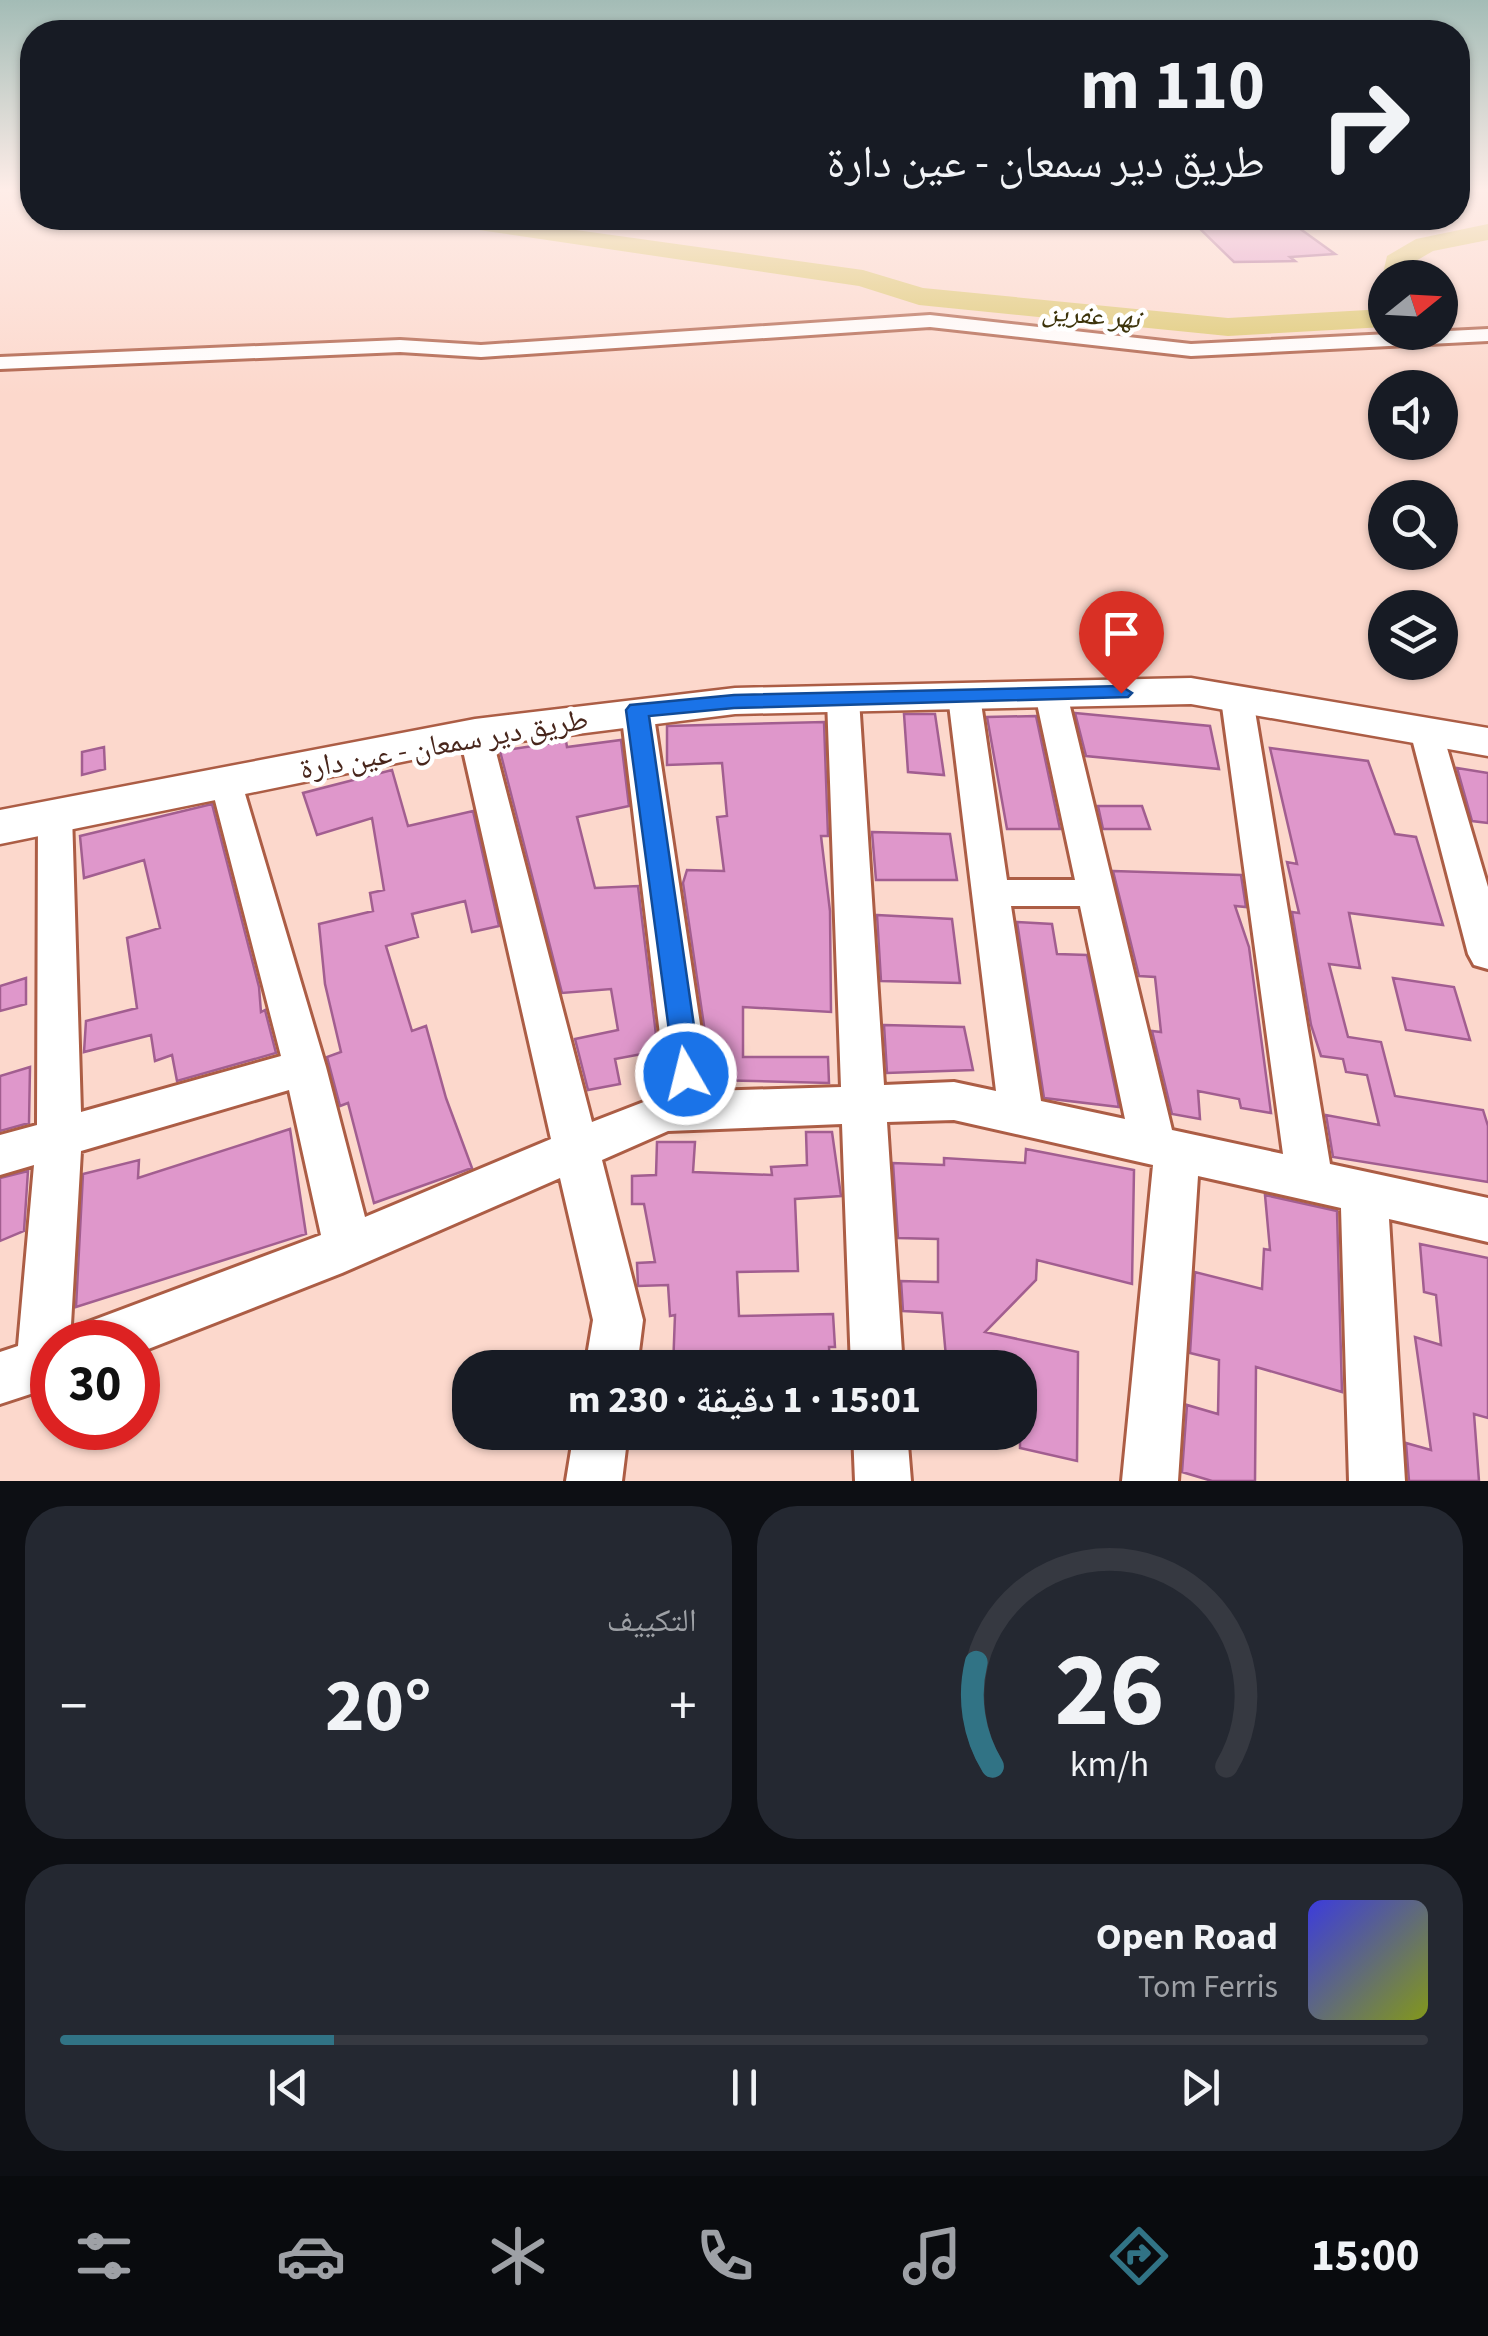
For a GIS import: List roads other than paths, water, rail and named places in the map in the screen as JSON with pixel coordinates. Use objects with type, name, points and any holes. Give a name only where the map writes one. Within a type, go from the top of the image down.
[{"type":"main road","name":"طريق دير سمعان - عين دارة","points":[[0,828],[475,733],[638,710],[842,699],[1190,691],[1488,742]]},
{"type":"street","points":[[0,363],[400,346],[481,351],[930,321],[1191,350],[1488,335]]},
{"type":"street","points":[[1051,694],[1096,893],[1166,1148],[1150,1481]]},
{"type":"street","points":[[964,696],[1021,1116]]},
{"type":"street","points":[[842,699],[876,1350]]},
{"type":"street","points":[[1237,699],[1310,1180]]},
{"type":"street","points":[[638,710],[691,1111]]},
{"type":"street","points":[[1426,732],[1488,954]]},
{"type":"street","points":[[475,733],[618,1320],[614,1350]]},
{"type":"street","points":[[228,784],[305,1067],[348,1247]]},
{"type":"street","points":[[38,1320],[59,1140],[55,814]]},
{"type":"street","points":[[991,893],[1096,893]]},
{"type":"street","points":[[0,1156],[305,1067]]},
{"type":"street","points":[[158,1320],[348,1247],[665,1112],[954,1101],[1488,1220]]},
{"type":"street","points":[[1364,1192],[1378,1481]]},
{"type":"street","points":[[594,1481],[598,1450]]},
{"type":"street","points":[[881,1450],[883,1481]]},
{"type":"waterway","name":"نهر عفرين","points":[[695,257],[863,278],[919,296],[1023,309],[1228,327],[1368,319]]},
{"type":"waterway","name":"نهر عفرين","points":[[1399,260],[1404,257]]}]
